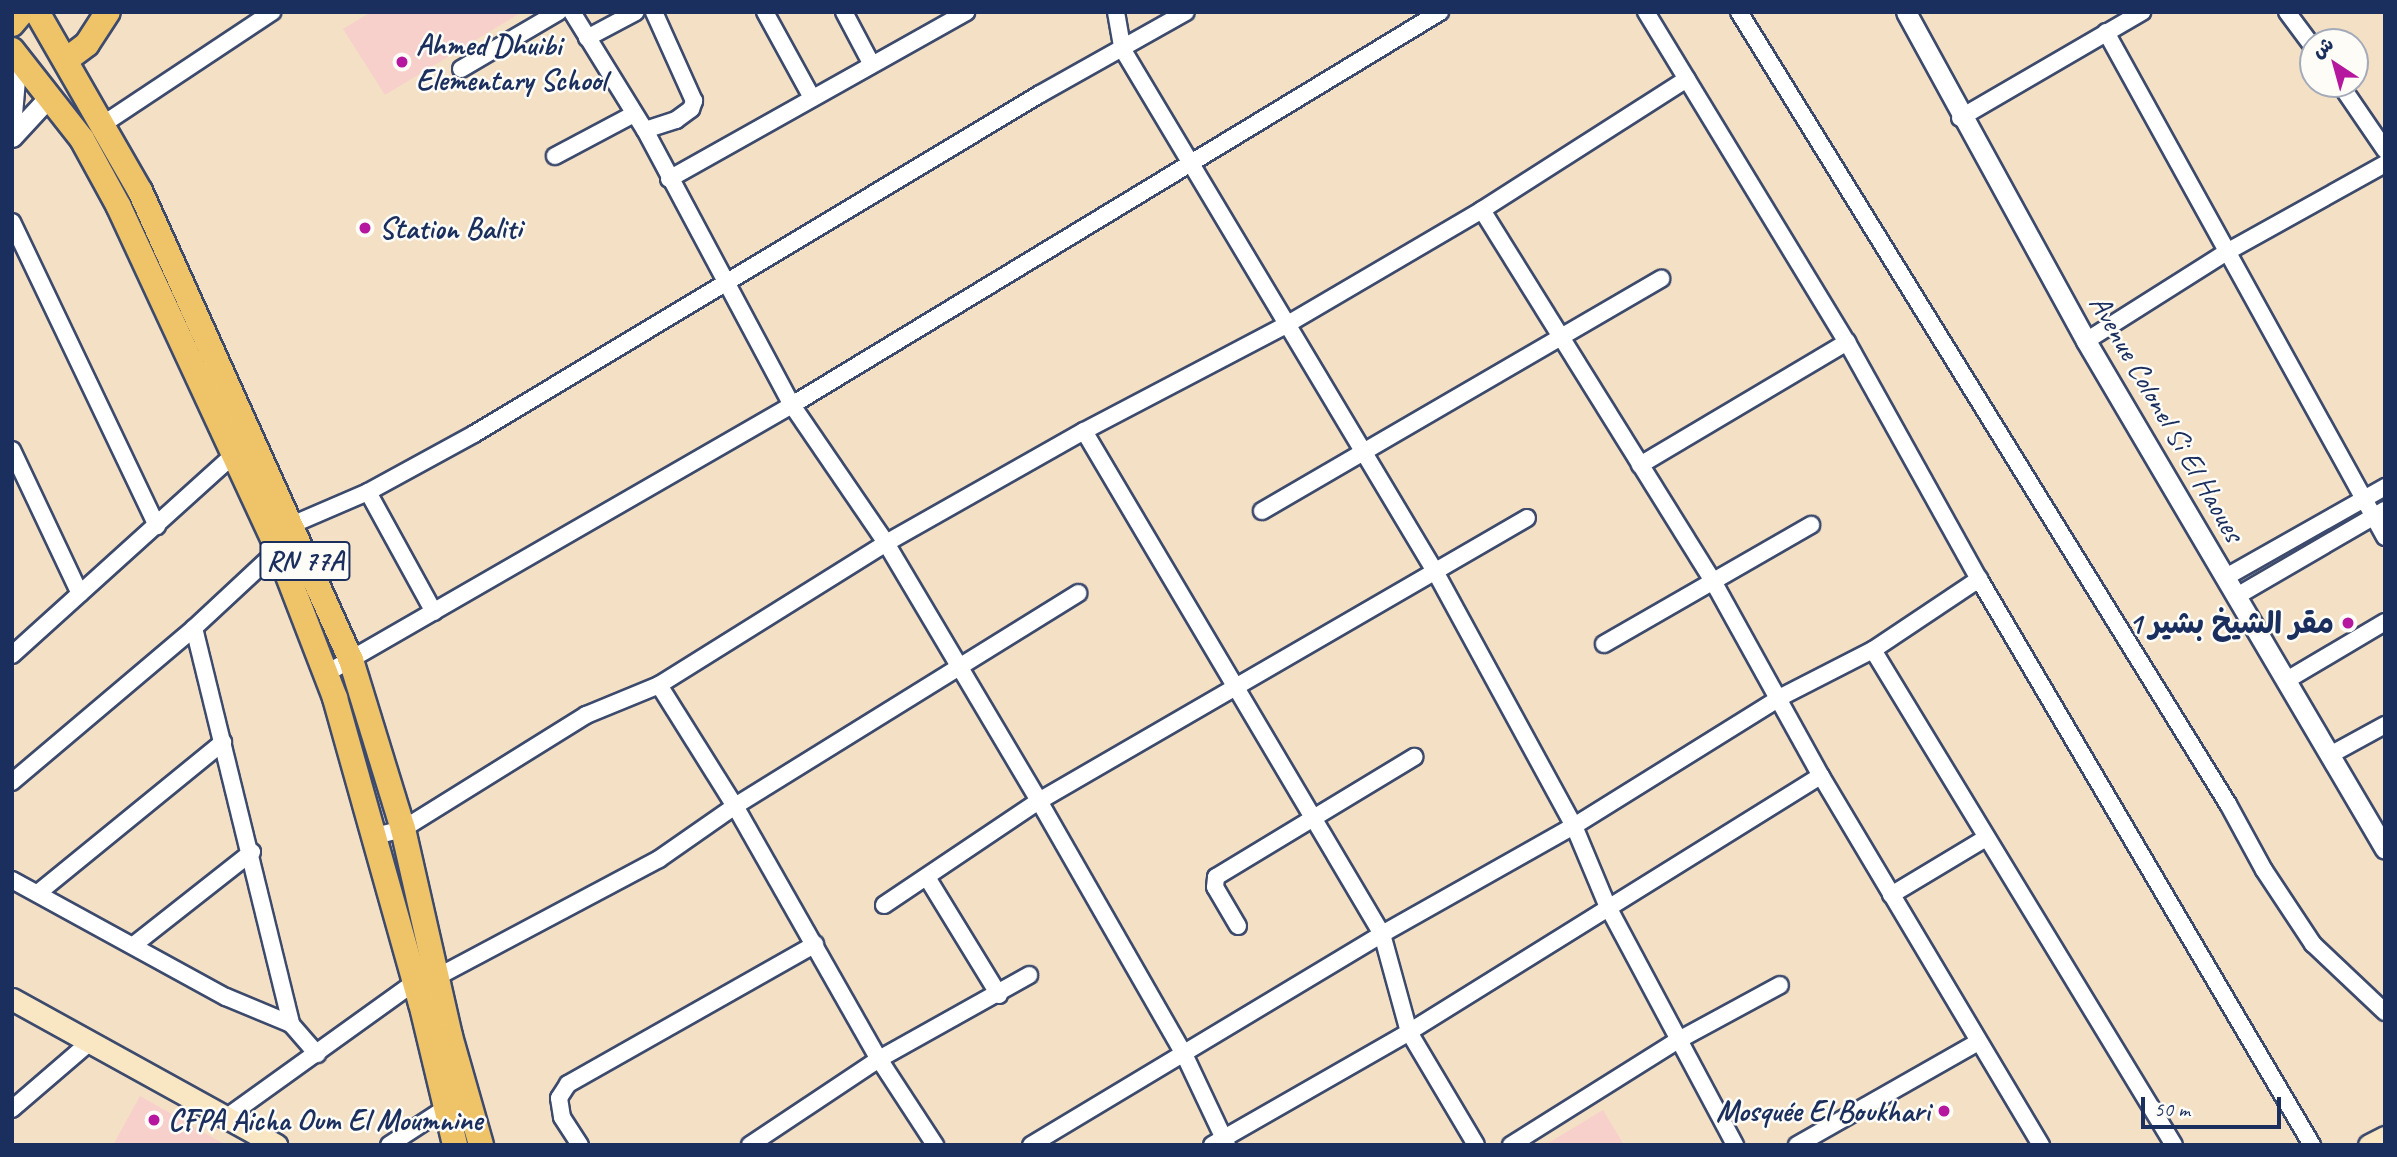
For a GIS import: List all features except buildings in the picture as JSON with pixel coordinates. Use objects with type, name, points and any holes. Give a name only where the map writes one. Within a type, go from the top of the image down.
[{"type":"main road","points":[[12,24],[22,12]]},
{"type":"main road","name":"RN 77A","points":[[37,12],[105,123],[177,267],[242,448],[289,526],[351,660],[403,829],[467,1098],[481,1145]]},
{"type":"main road","points":[[66,60],[87,44],[108,12]]},
{"type":"main road","points":[[14,53],[82,139],[242,448],[278,550],[327,673],[376,836],[455,1145]]},
{"type":"main road","points":[[12,999],[276,1145]]},
{"type":"main road","points":[[2370,1145],[2385,1137]]},
{"type":"street","points":[[105,123],[272,12]]},
{"type":"street","points":[[461,69],[558,12]]},
{"type":"street","points":[[572,12],[645,130],[668,179],[727,282],[792,405],[886,543],[1039,801],[1184,1054],[1221,1142],[1409,1032],[1607,905],[1821,776]]},
{"type":"street","points":[[587,38],[636,12]]},
{"type":"street","points":[[645,130],[676,120],[691,109],[694,101],[654,12]]},
{"type":"street","points":[[765,12],[812,99]]},
{"type":"street","points":[[844,12],[872,63]]},
{"type":"street","points":[[668,179],[966,12]]},
{"type":"street","points":[[1116,12],[1122,50],[1193,164],[1286,325],[1436,573],[1574,826],[1607,905],[1677,1041],[1735,1145]]},
{"type":"street","points":[[12,782],[194,628],[278,550],[289,526],[368,492],[474,434],[1040,94],[1186,12]]},
{"type":"street","points":[[327,673],[792,405],[1440,12]]},
{"type":"street","points":[[1646,12],[1847,342],[1979,579],[2312,1145]]},
{"type":"street","points":[[1739,12],[2199,758],[2264,870],[2313,944],[2385,1012]]},
{"type":"street","name":"Avenue Colonel Si El Haoues","points":[[1906,12],[1961,118],[2085,341],[2385,849]]},
{"type":"street","points":[[1961,118],[2142,12]]},
{"type":"street","points":[[2287,12],[2299,28]]},
{"type":"street","points":[[2106,32],[2225,253],[2365,499],[2379,514],[2385,537]]},
{"type":"street","points":[[12,114],[14,53]]},
{"type":"street","points":[[376,836],[403,829],[586,715],[659,685],[886,543],[1084,431],[1286,325],[1482,209],[1688,79]]},
{"type":"street","points":[[12,137],[49,97]]},
{"type":"street","points":[[2350,98],[2385,150]]},
{"type":"street","points":[[555,156],[634,114]]},
{"type":"street","points":[[2085,341],[2225,253],[2385,164]]},
{"type":"street","points":[[1482,209],[1714,583],[1781,697],[1821,776],[2041,1145]]},
{"type":"street","points":[[12,222],[157,526]]},
{"type":"street","points":[[1262,511],[1661,279]]},
{"type":"street","points":[[1640,465],[1847,342]]},
{"type":"street","points":[[1084,431],[1382,934],[1409,1032],[1476,1145]]},
{"type":"street","points":[[12,655],[242,448]]},
{"type":"street","points":[[12,450],[80,594]]},
{"type":"street","points":[[2226,577],[2385,488]]},
{"type":"street","points":[[368,492],[434,612]]},
{"type":"street","points":[[2237,596],[2379,514]]},
{"type":"street","points":[[884,905],[928,879],[1039,801],[1236,690],[1527,518]]},
{"type":"street","points":[[1604,645],[1811,525]]},
{"type":"street","points":[[1031,1145],[1382,934],[1574,826],[1781,697],[1872,650],[1979,579]]},
{"type":"street","points":[[227,1117],[415,982],[439,976],[659,859],[735,806],[961,669],[1078,593]]},
{"type":"street","points":[[2287,680],[2385,622]]},
{"type":"street","points":[[194,628],[252,852],[291,1024]]},
{"type":"street","points":[[1872,650],[2174,1145]]},
{"type":"street","points":[[659,685],[735,806],[879,1059],[935,1145]]},
{"type":"street","points":[[2330,755],[2385,725]]},
{"type":"street","points":[[38,893],[223,742]]},
{"type":"street","points":[[1238,926],[1215,887],[1216,877],[1414,757]]},
{"type":"street","points":[[1891,895],[1986,838]]},
{"type":"street","points":[[135,944],[252,852]]},
{"type":"street","points":[[928,879],[999,995]]},
{"type":"street","points":[[12,880],[135,944],[226,997],[291,1024],[317,1054]]},
{"type":"street","points":[[580,1145],[562,1116],[559,1098],[568,1084],[815,944]]},
{"type":"street","points":[[750,1145],[879,1059],[999,995],[1029,975]]},
{"type":"street","points":[[1511,1145],[1677,1041],[1780,985]]},
{"type":"street","points":[[12,1109],[90,1042]]},
{"type":"street","points":[[1797,1145],[1978,1042]]},
{"type":"street","points":[[389,1145],[444,1107],[467,1098]]},
{"type":"shaded area","name":"Ahmed Dhuibi Elementary School","points":[[371,12],[522,12],[385,95],[343,29]]},
{"type":"shaded area","name":"CFPA Aicha Oum El Moumnine","points":[[140,1096],[226,1145],[113,1145]]},
{"type":"shaded area","points":[[1603,1110],[1624,1145],[1545,1145]]},
{"type":"place","name":"Ahmed Dhuibi Elementary School","points":[[402,62]]},
{"type":"place","name":"Station Baliti","points":[[365,228]]},
{"type":"place","name":"مقر الشيخ بشير 1","points":[[2348,623]]},
{"type":"place","name":"Mosquée El Boukhari","points":[[1944,1111]]},
{"type":"place","name":"CFPA Aicha Oum El Moumnine","points":[[154,1120]]}]
